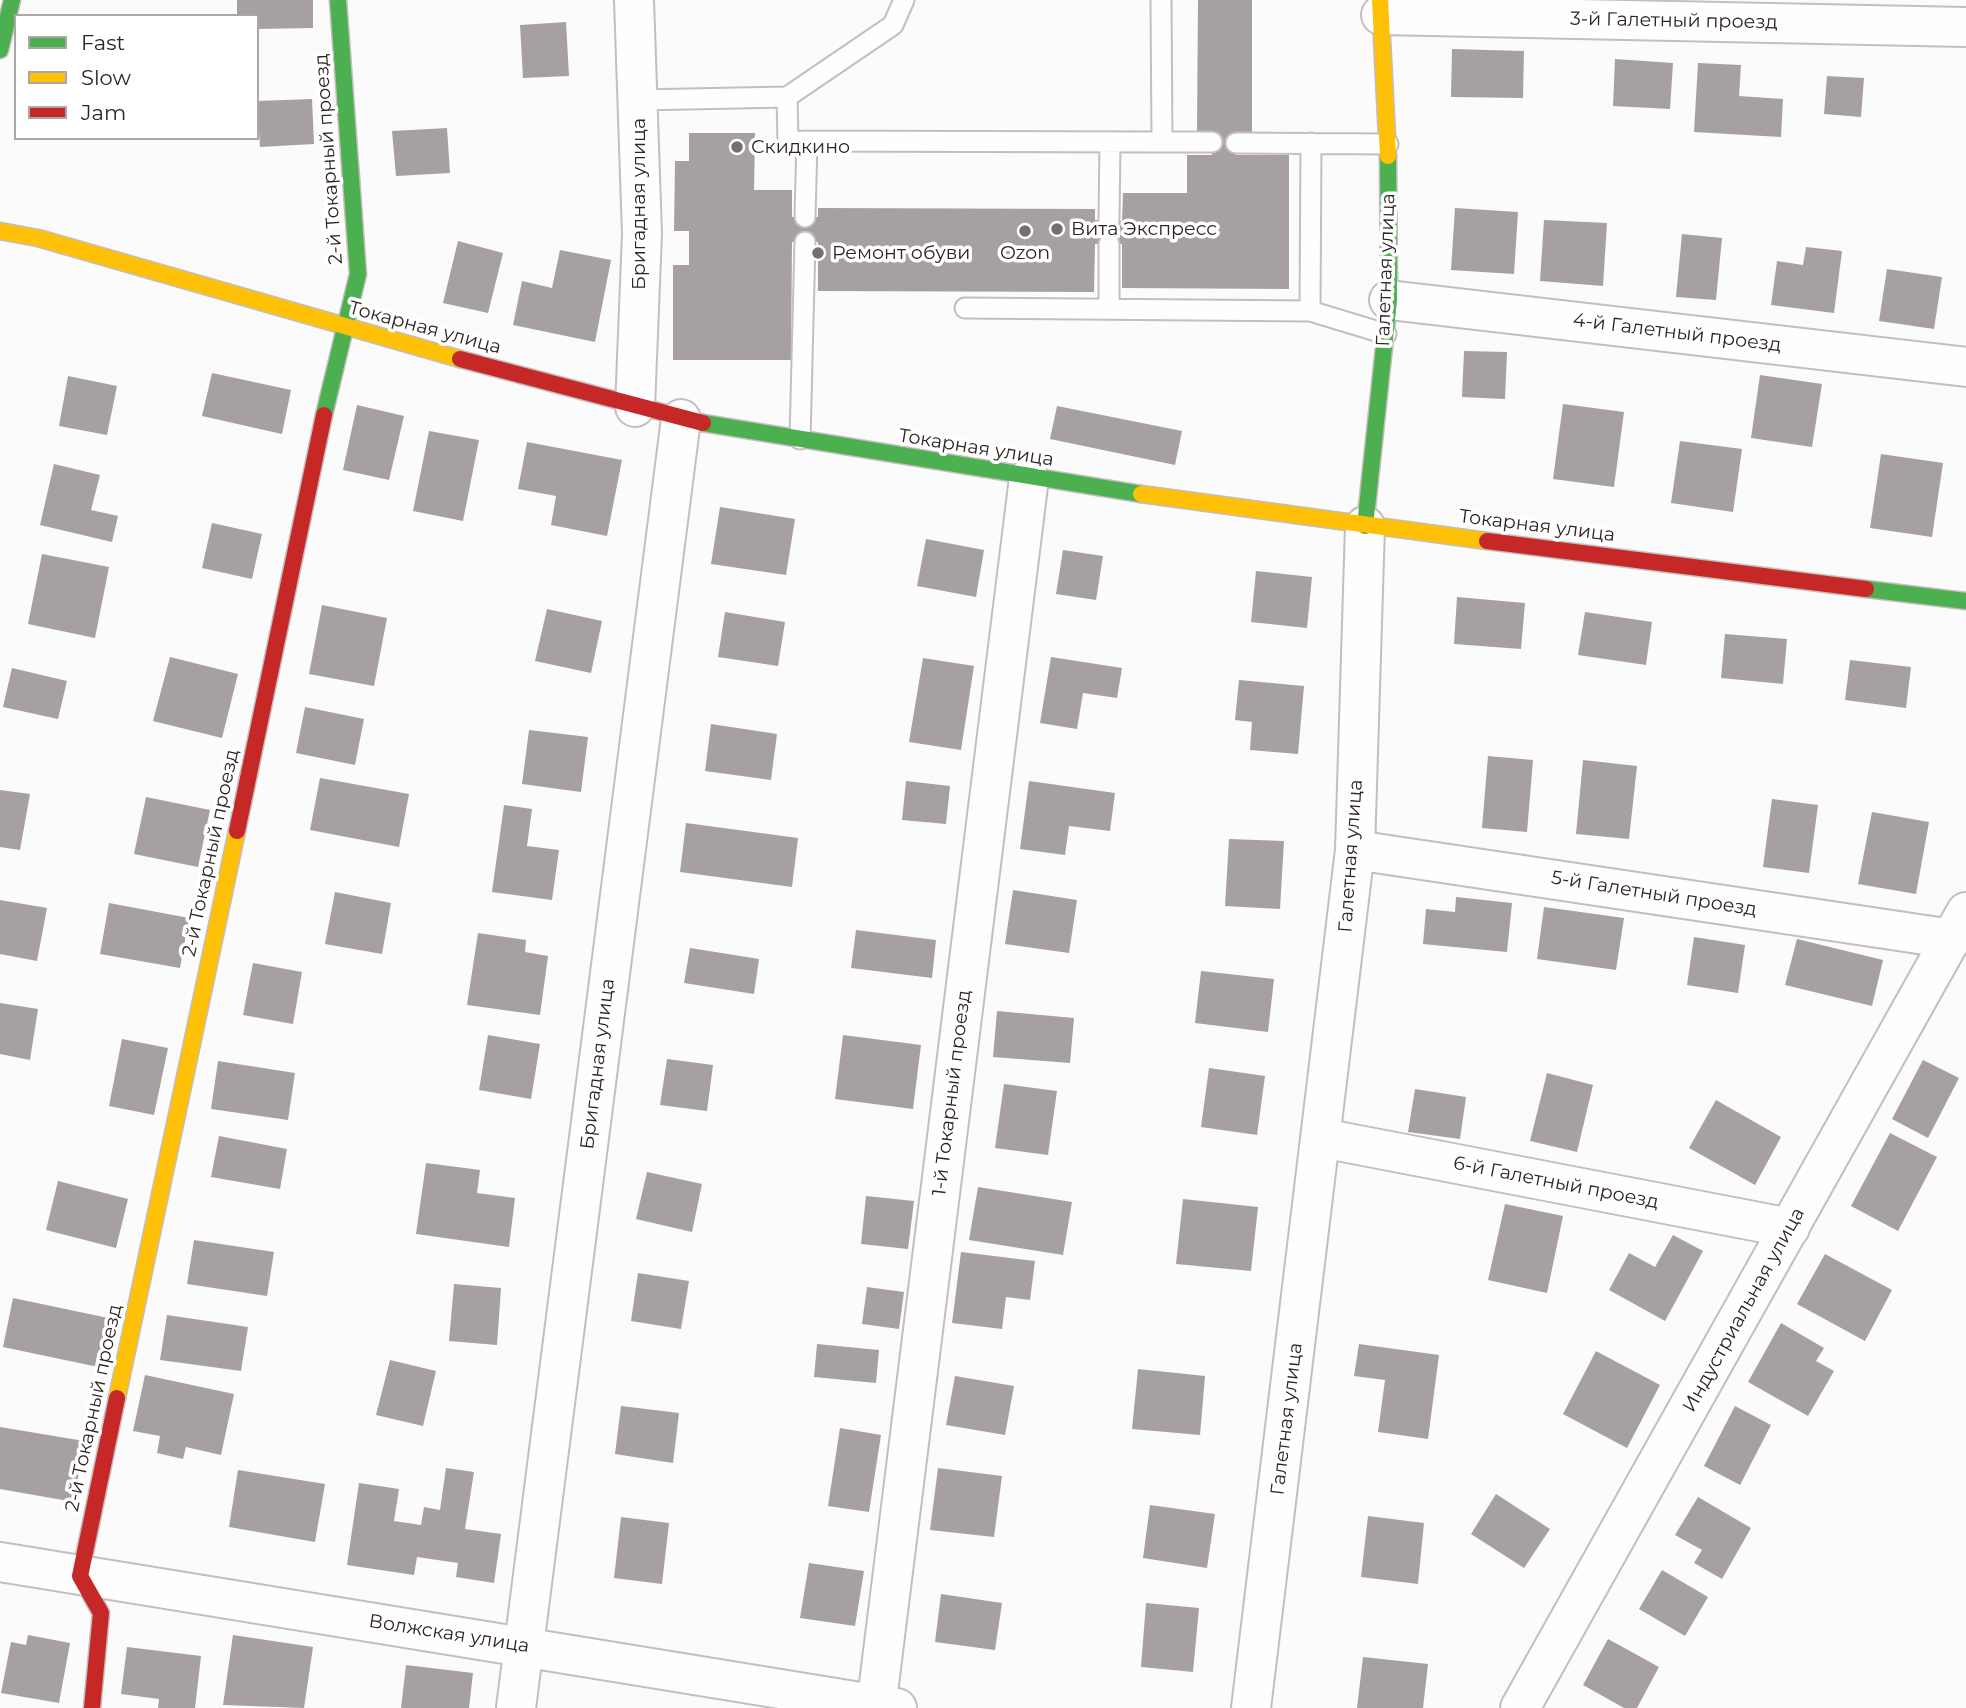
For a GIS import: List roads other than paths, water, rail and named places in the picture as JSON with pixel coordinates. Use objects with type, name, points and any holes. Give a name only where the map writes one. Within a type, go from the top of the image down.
[{"type":"street","points":[[0,50],[12,0]]},
{"type":"street","name":"2-й Токарный проезд","points":[[80,1576],[343,327],[358,274],[338,0]]},
{"type":"street","name":"Бригадная улица","points":[[634,0],[642,234],[635,407]]},
{"type":"street","name":"3-й Галетный проезд","points":[[1381,8],[1966,27]]},
{"type":"street","name":"Галетная улица","points":[[1251,1708],[1355,849],[1365,526],[1387,317],[1388,144],[1381,8]]},
{"type":"street","name":"Токарная улица","points":[[0,231],[38,238],[343,327],[681,419],[1028,478],[1365,526],[1966,601]]},
{"type":"street","name":"4-й Галетный проезд","points":[[1387,317],[1966,367]]},
{"type":"street","name":"Бригадная улица","points":[[516,1708],[681,419]]},
{"type":"street","name":"1-й Токарный проезд","points":[[883,1707],[1028,478]]},
{"type":"street","name":"5-й Галетный проезд","points":[[1355,849],[1959,925]]},
{"type":"street","name":"Индустриальная улица","points":[[1520,1708],[1959,925]]},
{"type":"street","name":"6-й Галетный проезд","points":[[1322,1138],[1790,1228]]},
{"type":"street","name":"Волжская улица","points":[[0,1563],[523,1646],[883,1707]]},
{"type":"street","points":[[80,1576],[101,1613],[92,1708]]},
{"type":"lane","points":[[638,100],[788,97],[893,25],[904,0]]},
{"type":"lane","points":[[1161,0],[1162,142]]},
{"type":"lane","points":[[788,97],[788,141],[1212,142]]},
{"type":"lane","points":[[805,217],[807,141]]},
{"type":"lane","points":[[1109,220],[1110,142]]},
{"type":"lane","points":[[1236,143],[1388,144]]},
{"type":"lane","points":[[1310,311],[1311,143]]},
{"type":"lane","points":[[800,439],[805,242]]},
{"type":"lane","points":[[1109,244],[1109,309]]},
{"type":"lane","points":[[965,308],[1310,311],[1387,317]]},
{"type":"place","name":"Скидкино","points":[[737,147]]},
{"type":"place","name":"Вита Экспресс","points":[[1057,229]]},
{"type":"place","name":"Ozon","points":[[1025,231]]},
{"type":"place","name":"Ремонт обуви","points":[[818,253]]}]
